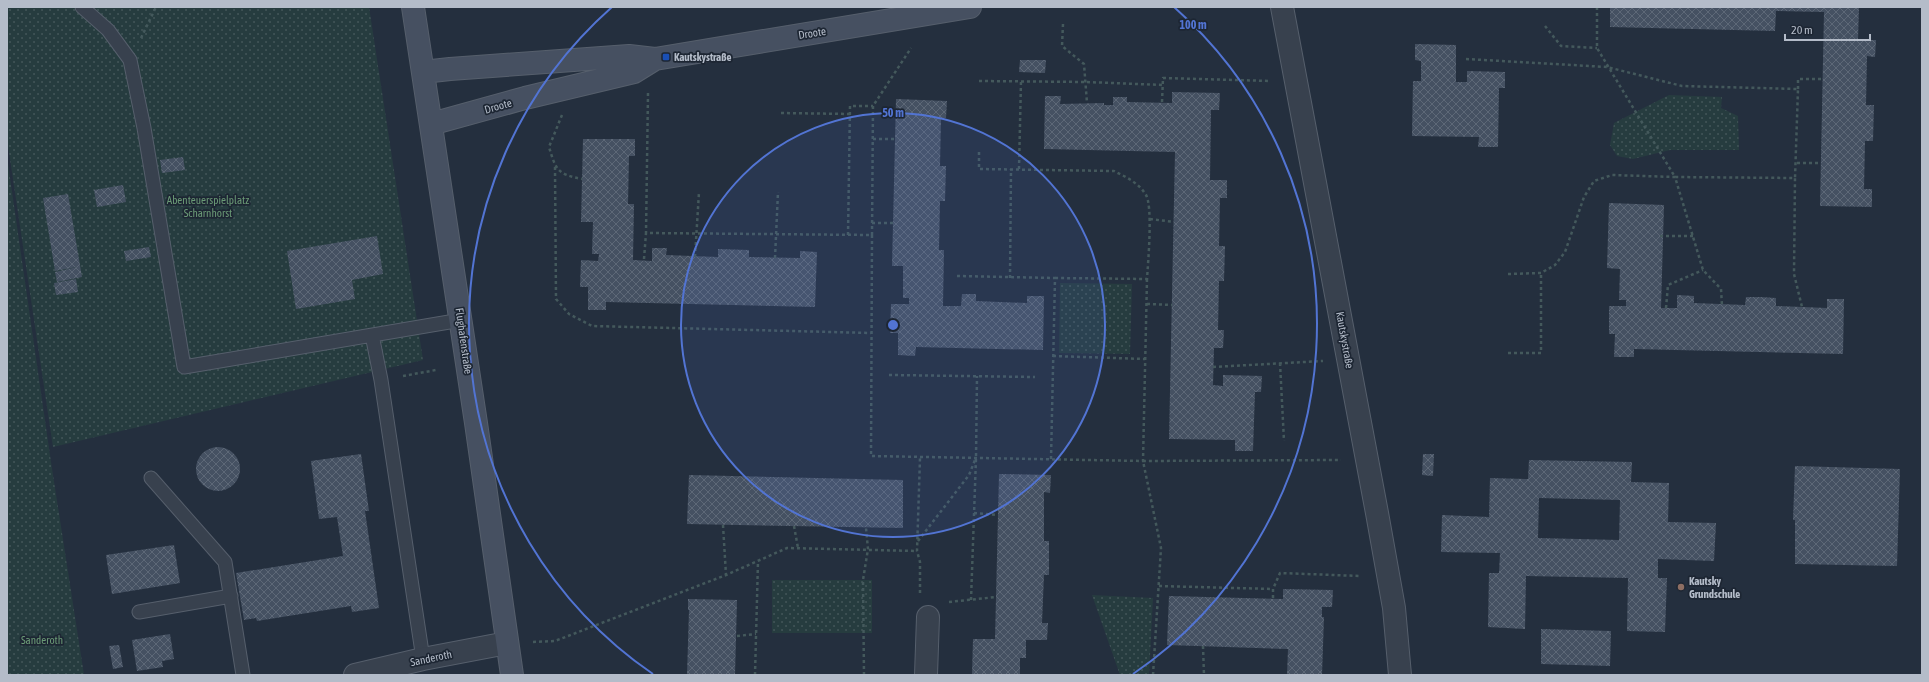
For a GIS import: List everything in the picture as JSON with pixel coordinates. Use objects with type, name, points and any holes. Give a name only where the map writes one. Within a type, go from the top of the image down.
[{"type":"street","name":"Flughafenstraße","points":[[413,7],[461,320],[512,675]]},
{"type":"street","name":"Droote","points":[[423,72],[629,56],[655,59],[913,12],[970,7]]},
{"type":"street","name":"Kautskystraße","points":[[1282,7],[1368,460],[1394,608],[1400,675]]},
{"type":"street","name":"Droote","points":[[431,124],[525,98],[634,72],[655,59]]},
{"type":"street","points":[[926,675],[928,617]]},
{"type":"street","name":"Sanderoth","points":[[355,675],[423,659],[507,643]]},
{"type":"lane","points":[[82,7],[108,30],[130,60],[144,128],[184,367],[461,320]]},
{"type":"lane","points":[[372,335],[381,380],[423,659]]},
{"type":"lane","points":[[151,478],[226,562],[243,675]]},
{"type":"lane","points":[[139,612],[231,596]]},
{"type":"path","points":[[130,60],[156,7]]},
{"type":"path","points":[[1598,7],[1596,48],[1675,177],[1703,270],[1721,289],[1722,306]]},
{"type":"path","points":[[1063,24],[1062,46],[1084,64],[1087,103]]},
{"type":"path","points":[[1545,26],[1561,46],[1596,48]]},
{"type":"path","points":[[911,48],[873,106],[870,456],[1143,461],[1368,460]]},
{"type":"path","points":[[1466,59],[1607,67],[1682,86],[1798,89]]},
{"type":"path","points":[[1162,102],[1163,78],[1297,81]]},
{"type":"path","points":[[1802,307],[1794,274],[1798,80],[1821,80]]},
{"type":"path","points":[[979,81],[1086,82],[1163,85]]},
{"type":"path","points":[[1019,169],[1021,81]]},
{"type":"path","points":[[644,259],[646,233],[648,93]]},
{"type":"path","points":[[848,235],[850,106],[873,106]]},
{"type":"path","points":[[563,113],[549,147],[555,167],[556,298],[569,314],[592,326],[871,332]]},
{"type":"path","points":[[781,114],[850,114]]},
{"type":"path","points":[[873,139],[894,139]]},
{"type":"path","points":[[979,152],[978,169],[1114,171],[1132,180],[1147,196],[1150,219],[1147,279],[1143,461],[1161,548],[1153,675]]},
{"type":"path","points":[[1797,163],[1820,163]]},
{"type":"path","points":[[555,167],[564,175],[582,179]]},
{"type":"path","points":[[1010,278],[1011,169]]},
{"type":"path","points":[[1508,274],[1541,273],[1555,266],[1565,252],[1584,197],[1594,181],[1612,175],[1795,178]]},
{"type":"path","points":[[695,258],[699,192]]},
{"type":"path","points":[[775,258],[778,192]]},
{"type":"path","points":[[1150,219],[1174,222]]},
{"type":"path","points":[[872,224],[893,224]]},
{"type":"path","points":[[646,233],[872,235]]},
{"type":"path","points":[[1660,236],[1693,236]]},
{"type":"path","points":[[1666,308],[1668,285],[1703,270]]},
{"type":"path","points":[[1508,353],[1541,353],[1541,273]]},
{"type":"path","points":[[957,276],[1147,279]]},
{"type":"path","points":[[1051,459],[1055,278]]},
{"type":"path","points":[[1147,304],[1172,305]]},
{"type":"path","points":[[1053,356],[1145,359]]},
{"type":"path","points":[[1213,366],[1318,361]]},
{"type":"path","points":[[1280,363],[1284,441]]},
{"type":"path","points":[[381,380],[436,370]]},
{"type":"path","points":[[889,374],[1035,377]]},
{"type":"path","points":[[977,376],[972,600],[996,597]]},
{"type":"path","points":[[920,458],[917,551],[920,562],[920,598],[928,617]]},
{"type":"path","points":[[918,541],[968,475],[976,458]]},
{"type":"path","points":[[974,513],[998,515]]},
{"type":"path","points":[[723,525],[726,575]]},
{"type":"path","points":[[794,526],[798,548]]},
{"type":"path","points":[[864,675],[863,580],[868,549],[866,528]]},
{"type":"path","points":[[507,643],[555,641],[726,575],[787,548],[917,551]]},
{"type":"path","points":[[755,675],[758,561]]},
{"type":"path","points":[[1272,598],[1273,589],[1280,573],[1360,576]]},
{"type":"path","points":[[1159,586],[1273,589]]},
{"type":"path","points":[[737,636],[756,634]]},
{"type":"path","points":[[1203,646],[1204,675]]},
{"type":"green space","name":"Abenteuerspielplatz Scharnhorst","points":[[7,7],[369,7],[423,360],[53,447],[7,139]]},
{"type":"green space","points":[[1669,95],[1722,97],[1721,108],[1738,116],[1739,150],[1670,150],[1633,159],[1617,156],[1610,145],[1614,123]]},
{"type":"green space","name":"Sanderoth","points":[[7,157],[51,462],[84,675],[7,675]]},
{"type":"green space","points":[[1060,283],[1132,284],[1130,354],[1059,353]]},
{"type":"green space","points":[[772,580],[872,580],[872,633],[772,633]]},
{"type":"green space","points":[[1092,595],[1153,598],[1149,675],[1120,675]]},
{"type":"building","points":[[1610,7],[1859,7],[1858,40],[1876,40],[1875,57],[1867,56],[1866,105],[1874,105],[1873,141],[1865,141],[1864,189],[1872,189],[1872,207],[1820,206],[1824,12],[1776,11],[1775,31],[1610,27]]},
{"type":"building","points":[[1415,44],[1456,45],[1456,82],[1467,82],[1467,71],[1505,72],[1505,88],[1499,88],[1498,147],[1478,147],[1479,137],[1412,136],[1413,81],[1421,81],[1421,61],[1415,60]]},
{"type":"building","points":[[1020,60],[1046,60],[1045,73],[1019,72]]},
{"type":"building","points":[[1172,92],[1220,93],[1219,110],[1211,110],[1210,180],[1227,180],[1227,198],[1220,198],[1219,246],[1225,246],[1224,281],[1219,281],[1218,330],[1224,330],[1223,348],[1214,348],[1213,385],[1223,386],[1223,375],[1262,376],[1261,392],[1255,392],[1253,451],[1235,451],[1235,440],[1169,439],[1175,152],[1044,149],[1045,96],[1061,96],[1060,104],[1104,103],[1104,105],[1113,105],[1113,97],[1127,97],[1127,102],[1172,103]]},
{"type":"building","points":[[896,99],[947,101],[946,118],[941,118],[940,166],[946,166],[945,201],[940,201],[939,250],[944,250],[943,306],[961,306],[962,294],[976,294],[976,301],[1027,303],[1027,296],[1044,296],[1043,350],[916,347],[915,356],[898,355],[898,333],[890,333],[891,304],[909,304],[909,298],[903,298],[903,266],[892,266]]},
{"type":"building","points":[[583,139],[635,139],[635,156],[629,156],[628,204],[634,204],[633,260],[652,261],[652,248],[667,248],[666,255],[718,257],[718,249],[749,250],[749,257],[800,258],[800,251],[817,252],[815,307],[606,302],[606,310],[588,310],[588,287],[580,287],[581,260],[598,261],[599,254],[592,254],[593,222],[581,222]]},
{"type":"building","points":[[183,157],[185,170],[162,173],[160,160]]},
{"type":"building","points":[[123,185],[126,202],[97,207],[94,190]]},
{"type":"building","points":[[68,194],[82,277],[57,282],[55,272],[77,267],[55,271],[43,198]]},
{"type":"building","points":[[1609,203],[1664,205],[1661,308],[1677,308],[1677,295],[1694,296],[1694,303],[1745,305],[1746,297],[1761,297],[1776,298],[1776,306],[1827,308],[1827,299],[1844,299],[1843,354],[1634,349],[1634,357],[1614,357],[1615,334],[1609,334],[1609,306],[1626,306],[1626,300],[1619,300],[1620,269],[1607,268]]},
{"type":"building","points":[[377,236],[383,274],[352,280],[355,299],[296,309],[287,251]]},
{"type":"building","points":[[149,247],[151,257],[126,261],[124,251]]},
{"type":"building","points":[[76,279],[78,292],[56,295],[54,283]]},
{"type":"building","points":[[214,447],[222,447],[227,448],[234,453],[239,460],[239,478],[234,485],[227,490],[214,491],[206,488],[199,481],[196,473],[196,465],[199,457],[206,450]]},
{"type":"building","points":[[361,454],[369,511],[365,511],[379,608],[352,612],[351,606],[257,621],[256,618],[244,620],[236,573],[343,556],[337,517],[319,519],[311,461]]},
{"type":"building","points":[[1423,454],[1434,454],[1433,476],[1422,475]]},
{"type":"building","points":[[1529,460],[1632,462],[1631,482],[1669,483],[1668,522],[1716,523],[1714,561],[1658,559],[1658,578],[1667,578],[1665,632],[1627,631],[1628,578],[1526,576],[1525,629],[1488,627],[1489,573],[1499,573],[1500,553],[1441,552],[1442,515],[1489,517],[1490,478],[1528,479]],"holes":[[[1539,498],[1620,500],[1619,540],[1538,538]]]},
{"type":"building","points":[[1795,466],[1900,469],[1897,566],[1795,564],[1795,520],[1793,520]]},
{"type":"building","points":[[999,474],[1051,475],[1050,493],[1044,492],[1044,541],[1049,541],[1049,575],[1044,575],[1042,623],[1048,623],[1047,640],[1026,640],[1026,658],[1020,658],[1020,675],[972,675],[973,639],[995,639]]},
{"type":"building","points":[[689,475],[903,480],[903,528],[687,524]]},
{"type":"building","points":[[174,545],[180,583],[112,594],[106,555]]},
{"type":"building","points":[[1283,589],[1333,590],[1332,607],[1322,607],[1322,617],[1324,617],[1322,675],[1287,675],[1288,649],[1167,645],[1169,596],[1283,599]]},
{"type":"building","points":[[688,599],[737,600],[735,675],[687,675]]},
{"type":"building","points":[[1541,629],[1611,631],[1610,666],[1541,664]]},
{"type":"building","points":[[170,634],[174,659],[162,661],[163,667],[137,671],[132,640]]},
{"type":"building","points":[[119,645],[123,667],[113,669],[109,646]]},
{"type":"place","name":"Kautskystraße","points":[[666,57]]},
{"type":"place","name":"Kautsky Grundschule","points":[[1681,587]]}]
